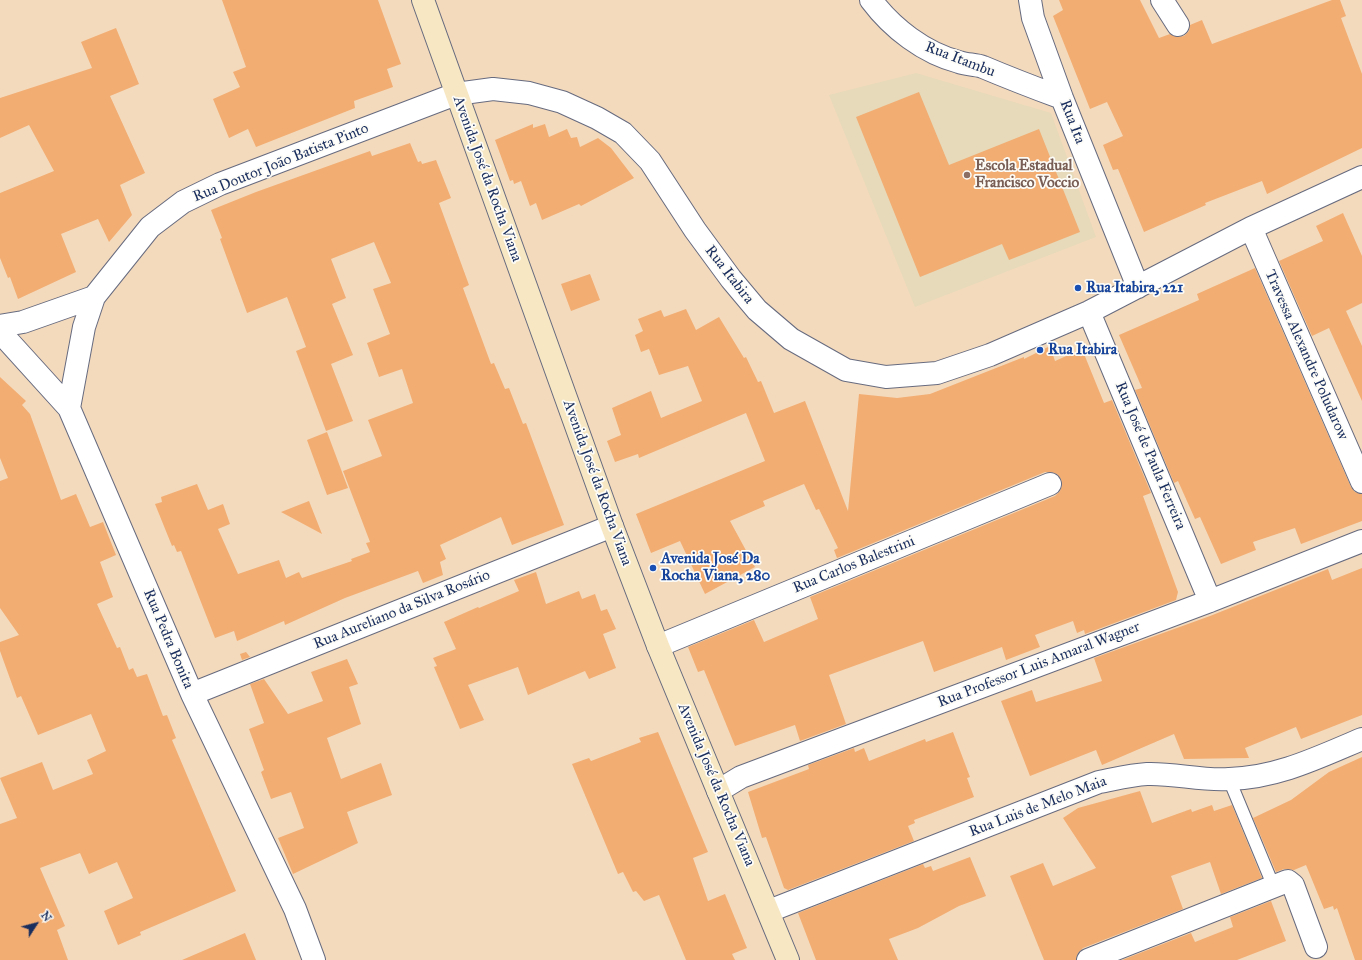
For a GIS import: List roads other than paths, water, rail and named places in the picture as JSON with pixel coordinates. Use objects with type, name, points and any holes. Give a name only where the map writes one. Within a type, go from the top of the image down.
[{"type":"street","name":"Avenida José da Rocha Viana","points":[[423,0],[612,526],[658,646],[788,960]]},
{"type":"street","name":"Rua Itambu","points":[[871,0],[899,30],[930,51],[959,62],[981,66],[1011,80],[1062,98]]},
{"type":"street","name":"Rua Ita","points":[[1030,0],[1033,18],[1062,98],[1138,287]]},
{"type":"street","points":[[1162,0],[1178,25]]},
{"type":"street","name":"Rua Itabira","points":[[456,94],[493,89],[529,93],[562,102],[597,118],[623,133],[650,161],[695,230],[731,279],[757,310],[792,339],[846,370],[886,377],[937,374],[990,355],[1089,312],[1251,228],[1362,177]]},
{"type":"street","name":"Rua Doutor João Batista Pinto","points":[[94,297],[150,227],[183,202],[220,184],[456,94]]},
{"type":"street","name":"Travessa Alexandre Poludarow","points":[[1251,228],[1362,482]]},
{"type":"street","points":[[0,326],[23,322],[94,297]]},
{"type":"street","points":[[69,408],[84,327],[94,297]]},
{"type":"street","name":"Rua José de Paula Ferreira","points":[[1089,312],[1210,601]]},
{"type":"street","name":"Rua Pedra Bonita","points":[[0,332],[69,408],[192,694],[295,909],[314,960]]},
{"type":"street","name":"Rua Carlos Balestrini","points":[[658,646],[1050,484]]},
{"type":"street","name":"Rua Aureliano da Silva Rosário","points":[[192,694],[612,526]]},
{"type":"street","name":"Rua Professor Luis Amaral Wagner","points":[[718,791],[741,777],[1210,601],[1362,541]]},
{"type":"street","name":"Rua Luis de Melo Maia","points":[[768,911],[1099,782],[1147,774],[1229,780],[1280,772],[1362,739]]},
{"type":"street","points":[[1088,960],[1288,881],[1293,885],[1316,947]]},
{"type":"lane","points":[[1229,780],[1273,886]]},
{"type":"place","name":"Escola Estadual Francisco Voccio","points":[[967,175]]},
{"type":"place","name":"Rua Itabira, 221","points":[[1078,288]]},
{"type":"place","name":"Rua Itabira","points":[[1040,350]]},
{"type":"place","name":"Avenida José Da Rocha Viana, 280","points":[[653,568]]}]
